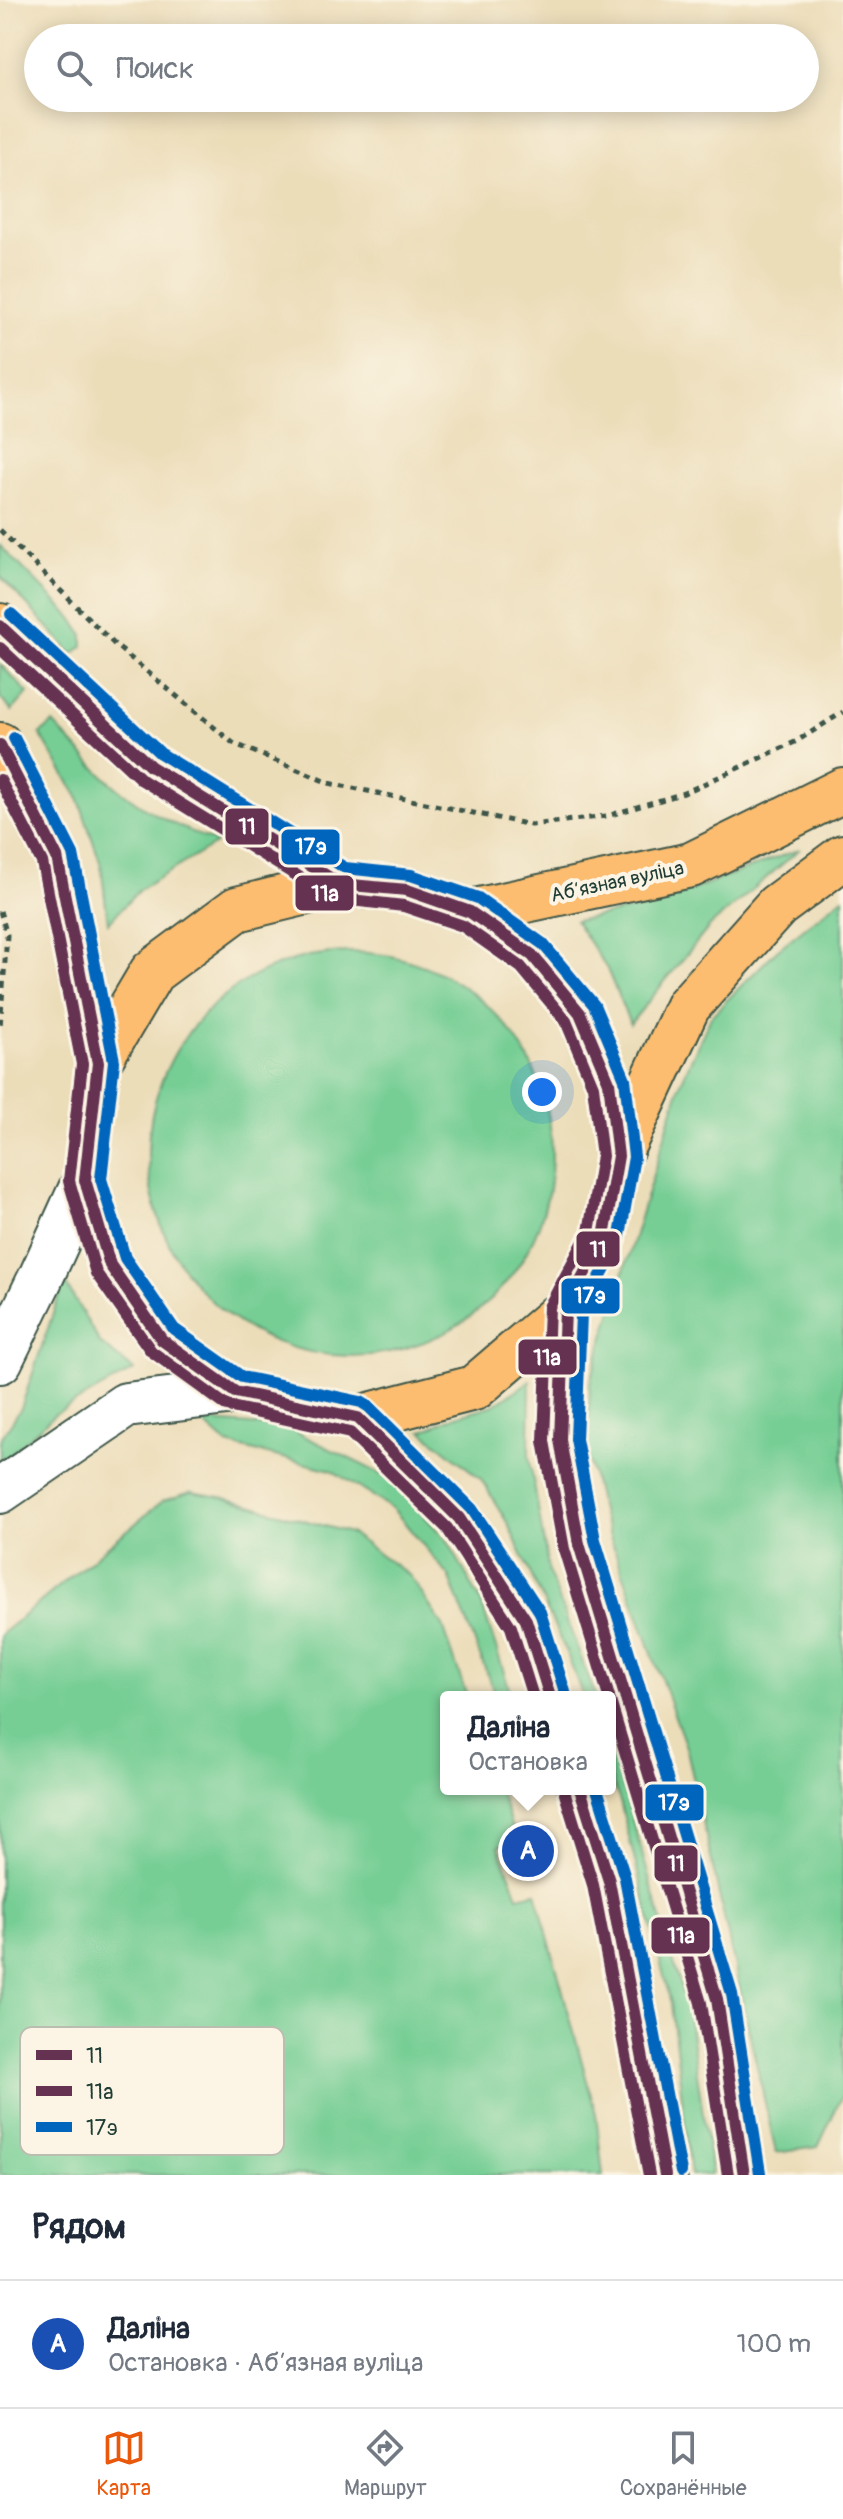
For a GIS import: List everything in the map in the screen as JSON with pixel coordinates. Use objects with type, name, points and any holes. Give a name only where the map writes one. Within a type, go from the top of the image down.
[{"type":"main road","points":[[0,626],[150,766],[340,884]]},
{"type":"main road","points":[[0,745],[57,857],[98,1063],[85,1180],[110,1265],[162,1340],[235,1392],[358,1418],[474,1388],[565,1310],[604,1237],[618,1156],[688,1006],[777,906],[843,857]]},
{"type":"main road","name":"Абʼязная вуліца","points":[[470,912],[691,865],[843,790]]},
{"type":"main road","points":[[98,1063],[152,972],[237,909],[340,884],[407,890],[470,912],[532,955],[580,1013],[609,1082],[618,1156]]},
{"type":"street","points":[[0,1361],[85,1180]]},
{"type":"street","points":[[565,1310],[560,1440],[579,1544],[717,1999],[744,2175]]},
{"type":"street","points":[[0,1491],[126,1405],[235,1392]]},
{"type":"street","points":[[358,1418],[459,1518],[526,1620],[548,1691]]},
{"type":"street","points":[[582,1795],[609,1881],[665,2175]]},
{"type":"path","points":[[0,530],[115,645],[233,743],[329,783],[531,825],[607,816],[684,793],[797,741],[843,712]]},
{"type":"path","points":[[0,911],[7,935],[0,1027]]},
{"type":"green space","points":[[0,545],[72,618],[83,635],[83,646],[73,654],[0,576]]},
{"type":"green space","points":[[0,664],[28,693],[12,711],[0,698]]},
{"type":"green space","points":[[53,723],[129,797],[160,817],[217,843],[139,890],[108,923],[101,865],[78,797],[40,734]]},
{"type":"green space","points":[[800,849],[710,926],[630,1024],[607,969],[575,921],[649,906]]},
{"type":"green space","points":[[843,897],[843,2094],[818,2147],[776,2153],[687,1750],[602,1515],[587,1452],[590,1383],[681,1082],[711,1016],[777,950]]},
{"type":"green space","points":[[350,952],[389,956],[427,967],[462,986],[493,1011],[518,1042],[537,1077],[548,1115],[552,1154],[548,1193],[537,1231],[518,1266],[493,1297],[462,1322],[427,1341],[389,1352],[350,1356],[311,1352],[273,1341],[238,1322],[207,1297],[182,1266],[163,1231],[152,1193],[148,1154],[152,1115],[163,1077],[182,1042],[207,1011],[238,986],[273,967],[311,956]]},
{"type":"green space","points":[[64,1281],[100,1343],[134,1370],[55,1414],[0,1464],[0,1440],[21,1408]]},
{"type":"green space","points":[[530,1381],[529,1455],[549,1573],[594,1691],[581,1691],[508,1524],[481,1479],[422,1431],[456,1416],[494,1405]]},
{"type":"green space","points":[[201,1421],[288,1428],[387,1477],[448,1541],[481,1602],[510,1691],[494,1691],[449,1576],[393,1509],[331,1470],[227,1444]]},
{"type":"green space","points":[[191,1492],[221,1497],[350,1533],[410,1576],[443,1626],[465,1691],[440,1691],[440,1795],[501,1795],[515,1837],[499,1846],[518,1896],[536,1892],[596,2114],[603,2175],[0,2175],[0,1635],[163,1501]]},
{"type":"green space","points":[[616,1764],[688,2011],[712,2175],[691,2175],[671,2004],[616,1791]]},
{"type":"transit line","name":"17э","points":[[11,614],[160,753],[345,868],[411,875],[478,898],[543,944],[594,1005],[625,1079],[634,1157],[619,1241],[581,1314],[576,1439],[595,1540],[732,1994],[760,2173]]},
{"type":"transit line","name":"11","points":[[0,626],[150,766],[340,884],[407,890],[470,912],[532,955],[580,1013],[609,1082],[618,1156],[604,1237],[565,1310],[560,1440],[579,1544],[717,1999],[744,2175]]},
{"type":"transit line","name":"11а","points":[[0,648],[142,780],[333,898],[404,906],[463,926],[521,967],[566,1021],[593,1086],[602,1156],[589,1232],[549,1307],[544,1441],[564,1549],[607,1691]]},
{"type":"transit line","name":"17э","points":[[14,738],[73,854],[114,1061],[101,1179],[125,1258],[174,1329],[242,1377],[361,1402],[369,1407],[472,1509],[540,1612],[565,1691]]},
{"type":"transit line","name":"11","points":[[0,745],[57,857],[98,1063],[85,1180],[110,1265],[162,1340],[235,1392],[358,1418],[459,1518],[526,1620],[548,1691]]},
{"type":"transit line","name":"11а","points":[[0,780],[42,862],[82,1064],[69,1181],[96,1273],[151,1351],[227,1406],[350,1433],[447,1528],[511,1627],[531,1691]]},
{"type":"transit line","name":"11а","points":[[616,1721],[701,2003],[728,2175]]},
{"type":"transit line","name":"11а","points":[[565,1795],[593,1885],[649,2175]]},
{"type":"transit line","name":"11","points":[[582,1795],[609,1881],[665,2175]]},
{"type":"transit line","name":"17э","points":[[599,1795],[625,1878],[681,2172]]},
{"type":"place","name":"Даліна","points":[[528,1851]]}]
